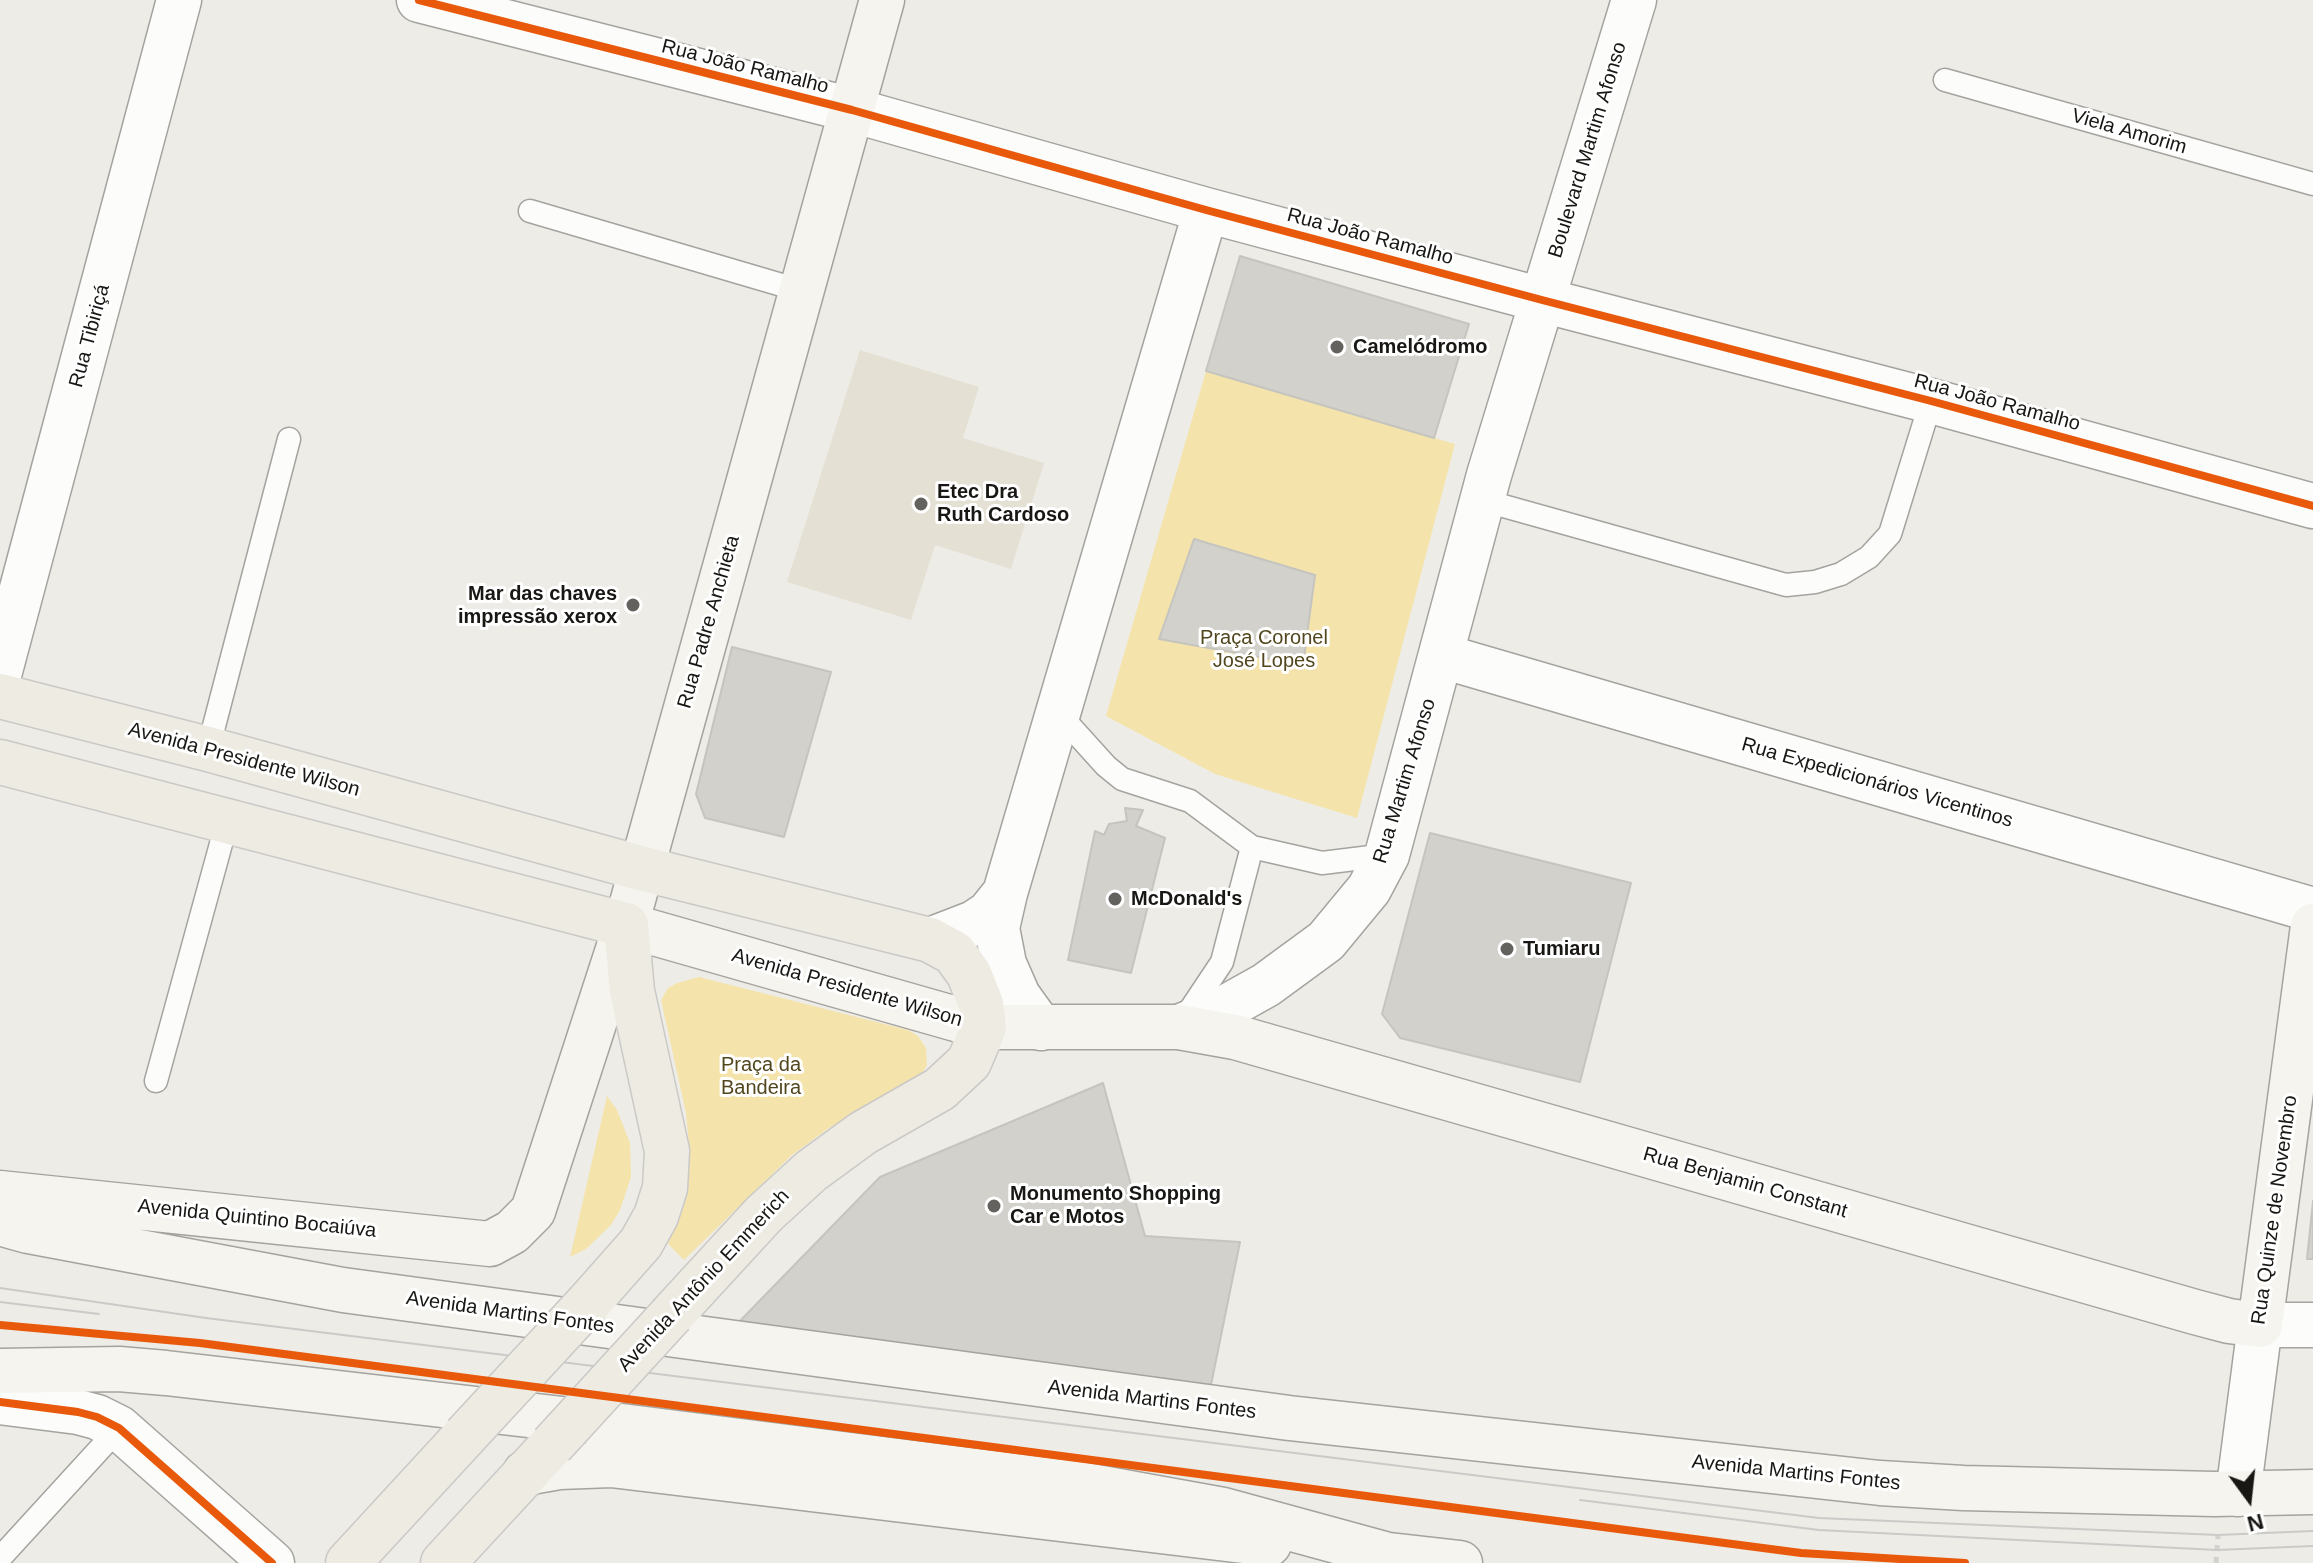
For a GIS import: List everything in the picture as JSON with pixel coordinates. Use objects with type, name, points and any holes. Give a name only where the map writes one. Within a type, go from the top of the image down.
[{"type":"main road","name":"Rua Padre Anchieta","points":[[512,1232],[533,1211],[626,925],[882,0]]},
{"type":"main road","name":"Avenida Presidente Wilson","points":[[0,696],[208,749],[640,868],[930,940],[954,953],[969,974],[981,1004],[984,1027],[626,925],[0,762]]},
{"type":"main road","points":[[348,1563],[588,1303],[641,1243],[656,1216],[665,1188],[667,1151],[632,991],[626,925]]},
{"type":"main road","name":"Rua Quinze de Novembro","points":[[2260,1325],[2313,926]]},
{"type":"main road","name":"Rua Martim Afonso","points":[[984,1027],[1179,1027]]},
{"type":"main road","name":"Avenida Antônio Emmerich","points":[[443,1563],[764,1214],[811,1171],[863,1133],[940,1089],[969,1062],[984,1027]]},
{"type":"main road","name":"Rua Benjamin Constant","points":[[1179,1027],[1235,1037],[2195,1312],[2260,1325]]},
{"type":"main road","name":"Avenida Quintino Bocaiúva","points":[[0,1193],[490,1244],[512,1232]]},
{"type":"main road","name":"Avenida Martins Fontes","points":[[0,1223],[28,1231],[343,1290],[1289,1418],[1880,1483],[1963,1488],[2238,1494],[2313,1492]]},
{"type":"main road","points":[[0,1371],[107,1369],[166,1373],[614,1425],[1079,1484],[1223,1510],[1384,1554]]},
{"type":"main road","points":[[539,1459],[571,1466],[611,1465],[1205,1551],[1384,1554],[1460,1563]]},
{"type":"street","name":"Rua Tibiriçá","points":[[0,671],[179,0]]},
{"type":"street","name":"Rua João Ramalho","points":[[419,0],[852,110],[1206,210],[1931,401],[2313,506]]},
{"type":"street","name":"Boulevard Martim Afonso","points":[[1542,300],[1634,0]]},
{"type":"street","points":[[1041,1028],[1018,996],[1004,964],[997,928],[1206,210]]},
{"type":"street","name":"Rua Martim Afonso","points":[[1179,1027],[1223,1009],[1266,985],[1326,941],[1369,889],[1387,855],[1482,500],[1542,300]]},
{"type":"street","name":"Rua Expedicionários Vicentinos","points":[[1442,656],[2313,910]]},
{"type":"street","points":[[930,940],[974,923],[989,913],[1005,893]]},
{"type":"street","name":"Rua Benjamin Constant","points":[[2260,1325],[2313,1325]]},
{"type":"street","name":"Rua Quinze de Novembro","points":[[2238,1494],[2260,1325]]},
{"type":"street","points":[[0,1402],[78,1412],[119,1428],[272,1563]]},
{"type":"lane","name":"Viela Amorim","points":[[1945,80],[2313,184]]},
{"type":"lane","points":[[530,211],[802,291]]},
{"type":"lane","points":[[1482,500],[1786,585],[1815,582],[1841,574],[1869,557],[1890,534],[1931,401]]},
{"type":"lane","points":[[208,749],[289,439]]},
{"type":"lane","points":[[1059,714],[1106,766],[1122,779],[1190,801],[1252,847],[1322,863],[1387,855]]},
{"type":"lane","points":[[156,1081],[227,822]]},
{"type":"lane","points":[[1179,1027],[1222,962],[1252,847]]},
{"type":"lane","points":[[0,1558],[119,1428]]},
{"type":"shaded area","name":"Etec Dra Ruth Cardoso","points":[[860,350],[979,387],[963,438],[1044,463],[1011,569],[935,545],[911,620],[787,582]]},
{"type":"green space","name":"Praça Coronel José Lopes","points":[[1206,371],[1455,444],[1357,818],[1215,774],[1106,716]]},
{"type":"green space","name":"Praça da Bandeira","points":[[699,977],[908,1030],[918,1036],[926,1048],[927,1065],[920,1077],[829,1128],[792,1155],[684,1260],[668,1244],[686,1197],[690,1155],[686,1113],[661,1000],[668,988]]},
{"type":"green space","points":[[607,1096],[617,1110],[630,1143],[631,1177],[620,1210],[611,1225],[586,1249],[570,1257]]},
{"type":"building","name":"Camelódromo","points":[[1240,256],[1469,324],[1434,438],[1206,371]]},
{"type":"building","points":[[1194,539],[1315,575],[1303,665],[1159,639]]},
{"type":"building","points":[[732,647],[831,672],[784,837],[705,818],[696,794]]},
{"type":"building","name":"McDonald's","points":[[1125,808],[1143,810],[1136,826],[1165,838],[1131,973],[1068,960],[1095,831],[1104,835],[1109,824],[1127,821]]},
{"type":"building","name":"Tumiaru","points":[[1430,833],[1631,883],[1580,1082],[1400,1038],[1382,1014]]},
{"type":"building","name":"Monumento Shopping Car e Motos","points":[[1103,1083],[1145,1236],[1240,1242],[1211,1385],[735,1326],[880,1177]]},
{"type":"building","points":[[2313,1201],[2313,1259],[2307,1259]]},
{"type":"tram line","points":[[0,1288],[206,1318],[1819,1518],[2218,1535],[2313,1531]]},
{"type":"tram line","points":[[0,1302],[99,1314]]},
{"type":"tram line","points":[[1580,1500],[1819,1530],[2217,1550],[2313,1546]]},
{"type":"cycle path","points":[[419,0],[852,110],[1206,210],[1931,401],[2313,506]]},
{"type":"cycle path","points":[[0,1325],[200,1343],[1801,1553],[1965,1563]]},
{"type":"cycle path","points":[[0,1402],[78,1412],[119,1428],[272,1563]]},
{"type":"place","name":"Camelódromo","points":[[1337,347]]},
{"type":"place","name":"Etec Dra Ruth Cardoso","points":[[921,504]]},
{"type":"place","name":"Mar das chaves impressão xerox","points":[[633,605]]},
{"type":"place","name":"McDonald's","points":[[1115,899]]},
{"type":"place","name":"Tumiaru","points":[[1507,949]]},
{"type":"place","name":"Monumento Shopping Car e Motos","points":[[994,1206]]}]
